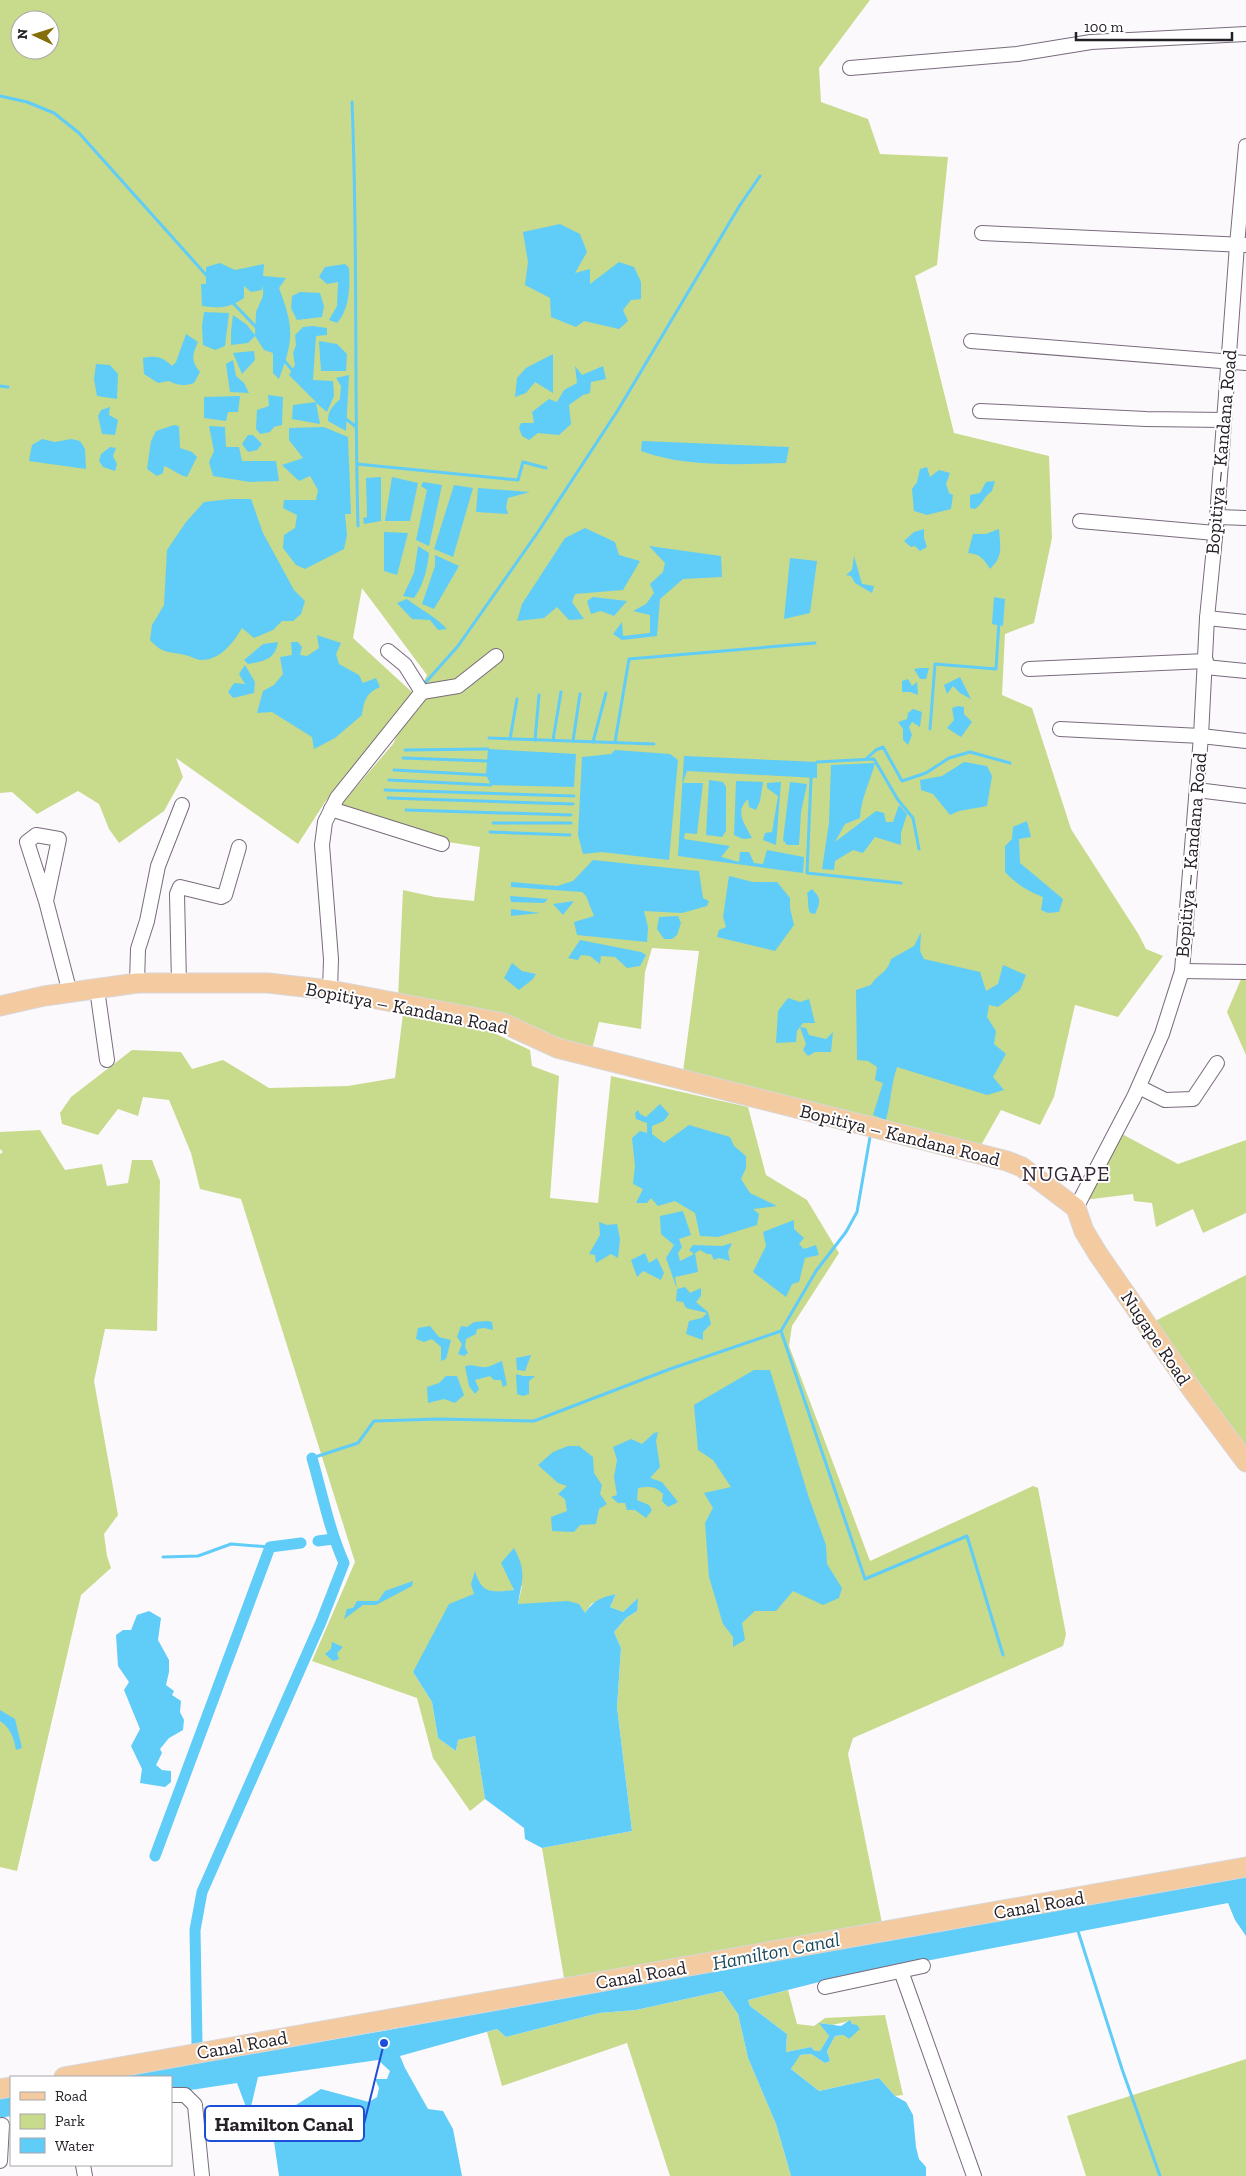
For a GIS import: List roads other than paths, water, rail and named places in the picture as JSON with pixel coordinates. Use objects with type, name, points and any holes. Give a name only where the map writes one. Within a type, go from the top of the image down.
[{"type":"main road","name":"Bopitiya – Kandana Road","points":[[0,1006],[137,983],[268,983],[330,990],[503,1023],[557,1048],[1007,1161],[1022,1167],[1076,1208]]},
{"type":"main road","name":"Nugape Road","points":[[1076,1208],[1084,1231],[1098,1254],[1193,1391],[1246,1462]]},
{"type":"main road","name":"Canal Road","points":[[70,2076],[1246,1867]]},
{"type":"street","points":[[850,68],[1016,54],[1091,42],[1246,34]]},
{"type":"street","name":"Bopitiya – Kandana Road","points":[[1076,1208],[1139,1087],[1162,1034],[1182,971],[1201,736],[1207,618],[1217,517],[1228,361],[1240,299],[1246,146]]},
{"type":"street","points":[[982,232],[1241,245]]},
{"type":"street","points":[[971,341],[1246,363]]},
{"type":"street","points":[[980,411],[1146,420],[1224,420]]},
{"type":"street","points":[[1217,517],[1246,518]]},
{"type":"street","points":[[1080,521],[1215,533]]},
{"type":"street","points":[[1207,618],[1246,622]]},
{"type":"street","points":[[388,651],[405,665],[422,692]]},
{"type":"street","points":[[330,990],[331,959],[322,845],[325,822],[336,798],[422,692],[458,686],[496,656]]},
{"type":"street","points":[[1029,670],[1206,664],[1246,671]]},
{"type":"street","points":[[1060,730],[1201,736],[1246,741]]},
{"type":"street","points":[[1197,790],[1246,796]]},
{"type":"street","points":[[137,983],[138,949],[147,921],[158,866],[182,805]]},
{"type":"street","points":[[331,809],[442,844]]},
{"type":"street","points":[[180,983],[177,894],[180,887],[221,898],[225,895],[239,847]]},
{"type":"street","points":[[46,900],[70,993]]},
{"type":"street","points":[[1182,971],[1246,972]]},
{"type":"street","points":[[97,989],[107,1060]]},
{"type":"street","points":[[1139,1087],[1165,1100],[1194,1099],[1217,1063]]},
{"type":"street","points":[[825,1987],[923,1966]]},
{"type":"street","points":[[901,1971],[974,2176]]},
{"type":"street","points":[[172,2095],[185,2095],[195,2105],[202,2176]]},
{"type":"street","points":[[0,2160],[4,2124]]},
{"type":"water","points":[[560,224],[580,234],[587,252],[575,273],[590,269],[590,284],[619,262],[634,267],[641,282],[641,299],[631,300],[623,310],[628,321],[619,329],[584,321],[576,327],[551,317],[550,298],[525,285],[528,262],[523,232]]},
{"type":"water","points":[[220,263],[235,270],[264,264],[263,276],[286,278],[279,288],[290,324],[290,343],[279,379],[273,373],[273,353],[264,350],[255,336],[248,343],[231,345],[233,315],[246,324],[255,335],[256,312],[263,296],[263,285],[262,290],[251,292],[244,286],[244,298],[228,306],[202,306],[201,284],[206,284],[206,267]]},
{"type":"water","points":[[345,264],[349,268],[348,297],[347,304],[337,323],[329,320],[337,306],[338,282],[327,284],[319,277],[325,267]]},
{"type":"water","points":[[300,292],[320,293],[324,306],[322,317],[297,320],[291,308],[292,296]]},
{"type":"water","points":[[204,312],[229,313],[225,346],[215,350],[203,345],[202,326]]},
{"type":"water","points":[[303,327],[327,328],[327,335],[316,336],[313,380],[333,381],[334,396],[327,412],[316,403],[320,424],[292,419],[293,405],[316,402],[289,375],[295,365],[293,353],[296,345],[295,335]]},
{"type":"water","points":[[186,334],[198,342],[193,358],[200,372],[194,383],[178,385],[169,381],[158,383],[144,374],[143,358],[159,358],[172,366],[176,362]]},
{"type":"water","points":[[319,341],[337,344],[347,354],[346,371],[321,371]]},
{"type":"water","points":[[254,351],[255,360],[242,374],[233,353]]},
{"type":"water","points":[[553,354],[553,393],[535,382],[526,393],[515,397],[517,378],[526,368]]},
{"type":"water","points":[[233,360],[236,376],[244,383],[249,393],[230,392],[226,364]]},
{"type":"water","points":[[96,364],[110,365],[118,374],[117,399],[97,396],[94,379]]},
{"type":"water","points":[[575,366],[582,375],[603,366],[606,379],[591,382],[590,393],[583,395],[569,405],[571,424],[559,435],[538,433],[529,440],[522,436],[519,428],[521,423],[534,423],[532,412],[549,399],[557,402],[564,390],[577,383]]},
{"type":"water","points":[[349,375],[346,431],[328,421],[328,417],[333,406],[340,399],[341,386],[336,378]]},
{"type":"water","points":[[268,395],[283,397],[282,425],[274,427],[270,432],[260,434],[256,429],[257,410],[269,406]]},
{"type":"water","points":[[240,396],[238,412],[228,412],[226,421],[204,418],[204,397]]},
{"type":"water","points":[[110,407],[109,415],[118,420],[115,435],[102,434],[98,416],[101,410]]},
{"type":"water","points":[[174,425],[179,426],[180,448],[192,452],[197,457],[187,477],[164,466],[163,473],[157,476],[147,469],[151,441],[156,431]]},
{"type":"water","points":[[209,426],[225,427],[226,447],[239,447],[242,461],[276,461],[279,481],[250,482],[213,476],[209,462],[214,451]]},
{"type":"water","points":[[324,427],[348,437],[351,514],[345,514],[347,535],[344,549],[305,569],[296,565],[283,548],[284,535],[295,528],[297,515],[283,508],[284,500],[316,500],[318,490],[310,476],[299,481],[282,465],[303,458],[289,440],[289,428]]},
{"type":"water","points":[[248,435],[253,435],[262,444],[257,450],[248,452],[242,444]]},
{"type":"water","points":[[42,439],[55,442],[71,439],[80,441],[85,449],[86,469],[29,461],[32,445]]},
{"type":"water","points":[[642,441],[789,447],[786,463],[713,464],[676,460],[641,451]]},
{"type":"water","points":[[110,447],[116,448],[113,456],[117,464],[115,471],[103,467],[99,461],[101,454]]},
{"type":"water","points":[[927,467],[930,477],[939,470],[950,473],[946,484],[949,493],[953,495],[951,509],[927,515],[914,511],[912,489],[917,482],[920,469]]},
{"type":"water","points":[[381,477],[381,521],[364,524],[363,518],[367,517],[366,478]]},
{"type":"water","points":[[392,477],[418,483],[410,521],[385,521]]},
{"type":"water","points":[[995,481],[992,491],[980,505],[975,509],[970,508],[970,495],[980,493],[986,482]]},
{"type":"water","points":[[423,482],[442,485],[429,546],[416,540],[427,490],[421,486]]},
{"type":"water","points":[[454,485],[473,488],[453,557],[434,549]]},
{"type":"water","points":[[478,488],[530,492],[508,498],[506,507],[508,514],[476,512]]},
{"type":"water","points":[[251,499],[263,533],[294,590],[305,601],[301,614],[293,621],[282,621],[273,630],[254,638],[242,628],[225,650],[214,658],[207,660],[200,660],[187,655],[162,650],[150,640],[152,625],[164,605],[167,550],[186,522],[204,502]]},
{"type":"water","points":[[585,528],[615,542],[619,555],[640,561],[623,590],[575,594],[572,602],[584,619],[569,620],[557,607],[544,618],[517,621],[522,604],[565,538]]},
{"type":"water","points":[[924,529],[927,547],[920,551],[915,546],[911,547],[904,541],[914,532]]},
{"type":"water","points":[[999,529],[999,555],[990,569],[981,558],[968,553],[973,534],[986,534]]},
{"type":"water","points":[[384,532],[408,533],[397,575],[384,571]]},
{"type":"water","points":[[418,546],[429,553],[424,577],[414,598],[403,596],[414,573]]},
{"type":"water","points":[[649,546],[721,556],[722,577],[683,579],[660,599],[657,636],[622,640],[613,634],[622,622],[623,636],[650,633],[650,615],[633,611],[646,604],[654,593],[650,584],[663,572],[665,563]]},
{"type":"water","points":[[435,555],[459,566],[434,609],[422,604],[435,566]]},
{"type":"water","points":[[854,556],[862,584],[874,586],[872,593],[855,583],[851,576],[846,575],[852,570]]},
{"type":"water","points":[[790,558],[817,561],[810,613],[784,619]]},
{"type":"water","points":[[593,597],[627,601],[614,616],[601,611],[591,614],[587,601]]},
{"type":"water","points":[[994,597],[1005,599],[1003,626],[992,624]]},
{"type":"water","points":[[407,599],[447,629],[438,630],[430,620],[412,619],[397,603]]},
{"type":"water","points":[[317,635],[341,643],[336,654],[339,664],[359,675],[363,683],[376,678],[380,687],[366,698],[362,715],[335,738],[314,749],[312,737],[272,712],[257,713],[263,691],[274,685],[283,674],[280,657],[292,655],[291,642],[298,642],[302,647],[300,655],[307,656],[319,648]]},
{"type":"water","points":[[278,642],[277,648],[268,659],[248,664],[244,660],[263,644]]},
{"type":"water","points":[[245,665],[255,682],[254,693],[233,698],[228,692],[234,683],[245,684],[239,674]]},
{"type":"water","points":[[929,668],[926,679],[920,679],[914,669]]},
{"type":"water","points":[[960,677],[971,699],[960,693],[953,686],[947,694],[944,685]]},
{"type":"water","points":[[908,679],[912,686],[917,682],[918,695],[902,692],[902,681]]},
{"type":"water","points":[[964,707],[964,714],[972,722],[961,737],[947,728],[954,720],[952,708]]},
{"type":"water","points":[[913,709],[922,712],[920,727],[912,722],[909,727],[912,735],[908,745],[903,740],[903,729],[898,722],[907,719],[908,713]]},
{"type":"water","points":[[488,749],[576,754],[574,787],[491,785],[486,775]]},
{"type":"water","points":[[615,750],[670,754],[678,760],[669,860],[602,852],[583,854],[578,835],[582,757],[611,754]]},
{"type":"water","points":[[684,756],[817,762],[817,778],[687,771],[683,783],[703,783],[697,834],[685,833],[684,839],[730,846],[721,857],[739,862],[740,852],[749,852],[754,863],[763,864],[767,850],[804,857],[803,873],[678,856]]},
{"type":"water","points":[[964,762],[987,766],[992,776],[987,806],[959,811],[950,815],[933,794],[921,790],[920,780],[942,776]]},
{"type":"water","points":[[875,763],[864,797],[860,818],[845,824],[835,842],[876,811],[884,813],[886,822],[893,822],[899,805],[907,814],[901,833],[901,845],[875,837],[863,853],[853,850],[835,861],[834,870],[822,869],[829,823],[831,765]]},
{"type":"water","points":[[709,780],[723,782],[726,787],[726,831],[722,837],[706,835]]},
{"type":"water","points":[[736,781],[763,782],[760,801],[756,810],[749,807],[748,799],[741,813],[752,838],[743,839],[734,835]]},
{"type":"water","points":[[781,782],[776,845],[763,840],[765,833],[772,832],[778,796],[767,788],[767,783]]},
{"type":"water","points":[[790,782],[807,784],[801,812],[799,845],[787,845],[783,840]]},
{"type":"water","points":[[1027,821],[1031,837],[1019,839],[1020,863],[1063,899],[1059,912],[1048,913],[1041,910],[1043,897],[1022,887],[1005,872],[1005,846],[1012,839],[1013,827]]},
{"type":"water","points":[[593,860],[699,871],[703,898],[709,901],[707,906],[682,913],[644,911],[648,927],[647,942],[577,935],[574,922],[594,916],[586,896],[582,892],[511,887],[511,882],[557,886],[573,881]]},
{"type":"water","points":[[729,876],[753,882],[777,882],[790,898],[794,925],[775,951],[717,937],[719,930],[726,927],[723,917]]},
{"type":"water","points":[[812,889],[819,900],[815,914],[810,913],[807,893]]},
{"type":"water","points":[[510,896],[548,899],[544,903],[511,902]]},
{"type":"water","points":[[574,901],[563,915],[553,904]]},
{"type":"water","points":[[511,909],[540,913],[511,916]]},
{"type":"water","points":[[678,916],[681,923],[677,935],[672,939],[664,939],[657,929],[659,917]]},
{"type":"water","points":[[921,932],[920,951],[924,959],[980,972],[986,991],[998,984],[1003,965],[1026,975],[1020,990],[998,1007],[989,1005],[987,1017],[996,1031],[994,1044],[1006,1054],[993,1077],[1004,1090],[987,1095],[897,1067],[886,1120],[873,1115],[883,1083],[875,1080],[877,1067],[868,1061],[857,1060],[856,990],[871,985],[885,971],[891,959],[914,946]]},
{"type":"water","points":[[580,940],[641,952],[646,955],[640,966],[627,968],[615,957],[601,956],[600,964],[590,956],[581,955],[578,960],[568,958]]},
{"type":"water","points":[[512,963],[522,971],[536,974],[533,979],[519,990],[504,978]]},
{"type":"water","points":[[788,998],[800,1002],[809,999],[815,1023],[803,1023],[797,1031],[796,1042],[776,1043],[778,1011]]},
{"type":"water","points":[[800,1027],[806,1028],[809,1035],[826,1039],[833,1032],[831,1052],[815,1052],[808,1056],[803,1050],[806,1044]]},
{"type":"water","points":[[660,1104],[669,1114],[664,1121],[652,1126],[652,1134],[664,1143],[689,1125],[730,1137],[734,1146],[746,1156],[746,1168],[741,1179],[750,1193],[777,1206],[753,1209],[759,1214],[757,1225],[718,1237],[700,1236],[695,1213],[675,1201],[658,1206],[651,1198],[647,1203],[636,1203],[643,1189],[633,1184],[635,1166],[632,1138],[640,1131],[647,1133],[647,1123],[636,1119],[635,1113],[638,1110],[640,1114],[646,1117]]},
{"type":"water","points":[[683,1211],[691,1235],[679,1239],[682,1247],[678,1253],[680,1261],[694,1254],[689,1250],[693,1245],[722,1246],[732,1243],[728,1252],[730,1261],[719,1258],[714,1260],[711,1254],[700,1250],[695,1253],[698,1272],[675,1277],[677,1289],[666,1258],[674,1245],[661,1234],[660,1216]]},
{"type":"water","points":[[794,1220],[794,1229],[804,1238],[799,1244],[804,1249],[816,1245],[819,1255],[805,1258],[799,1282],[792,1284],[786,1297],[753,1272],[766,1246],[763,1232]]},
{"type":"water","points":[[599,1222],[607,1225],[617,1224],[620,1239],[618,1258],[611,1254],[596,1263],[595,1255],[589,1254],[600,1235]]},
{"type":"water","points":[[645,1253],[649,1263],[657,1258],[664,1273],[661,1280],[643,1271],[637,1277],[631,1260]]},
{"type":"water","points":[[685,1287],[690,1293],[701,1288],[701,1296],[696,1302],[708,1312],[711,1324],[703,1332],[703,1340],[686,1334],[689,1321],[702,1318],[707,1313],[686,1308],[683,1302],[676,1301],[677,1289]]},
{"type":"water","points":[[474,1322],[492,1322],[493,1330],[477,1329],[476,1334],[466,1339],[465,1347],[468,1353],[464,1356],[458,1354],[462,1344],[457,1337],[461,1326],[467,1327]]},
{"type":"water","points":[[430,1326],[439,1337],[451,1340],[446,1359],[441,1361],[441,1347],[432,1339],[424,1342],[416,1339],[418,1328]]},
{"type":"water","points":[[531,1355],[525,1371],[517,1370],[516,1358]]},
{"type":"water","points":[[502,1361],[507,1385],[503,1387],[501,1380],[494,1380],[490,1376],[475,1380],[479,1389],[475,1394],[469,1386],[465,1366],[487,1367]]},
{"type":"water","points":[[754,1370],[770,1370],[809,1498],[826,1545],[827,1564],[842,1588],[839,1598],[823,1605],[793,1591],[776,1611],[755,1611],[742,1623],[745,1640],[733,1647],[733,1637],[723,1624],[709,1577],[705,1523],[713,1508],[704,1493],[731,1487],[713,1460],[698,1450],[694,1405]]},
{"type":"water","points":[[516,1374],[535,1376],[529,1381],[529,1394],[523,1396],[517,1394]]},
{"type":"water","points":[[446,1376],[457,1376],[464,1395],[455,1403],[444,1399],[428,1403],[427,1387],[439,1383]]},
{"type":"water","points":[[658,1432],[656,1441],[660,1467],[650,1478],[662,1482],[678,1502],[668,1507],[662,1501],[663,1494],[658,1489],[638,1488],[637,1500],[649,1505],[652,1510],[646,1518],[635,1510],[627,1510],[625,1503],[618,1503],[611,1497],[617,1495],[614,1477],[617,1460],[613,1447],[631,1439],[642,1444],[654,1433]]},
{"type":"water","points":[[568,1446],[579,1446],[593,1457],[594,1473],[602,1485],[600,1494],[607,1504],[599,1509],[596,1524],[580,1525],[574,1532],[552,1531],[551,1517],[567,1511],[565,1499],[558,1494],[567,1486],[558,1483],[538,1465],[553,1452]]},
{"type":"water","points":[[514,1548],[522,1570],[518,1604],[568,1601],[579,1604],[585,1613],[599,1600],[616,1594],[610,1607],[623,1612],[638,1598],[637,1611],[626,1618],[614,1632],[621,1648],[617,1707],[632,1831],[542,1848],[525,1839],[524,1828],[485,1799],[475,1736],[458,1740],[456,1751],[438,1738],[432,1702],[413,1672],[449,1604],[474,1594],[471,1584],[475,1571],[481,1584],[489,1590],[514,1590],[501,1563]]},
{"type":"water","points":[[413,1581],[412,1586],[376,1605],[363,1605],[344,1619],[347,1609],[353,1608],[357,1601],[378,1601],[385,1591]]},
{"type":"water","points":[[149,1611],[161,1618],[158,1640],[169,1660],[166,1685],[174,1691],[172,1695],[181,1701],[180,1712],[184,1720],[183,1730],[169,1738],[160,1749],[162,1753],[156,1765],[162,1770],[171,1771],[171,1782],[165,1787],[140,1783],[142,1769],[131,1746],[140,1729],[124,1690],[129,1682],[118,1666],[116,1635],[123,1630],[131,1630],[137,1615]]},
{"type":"water","points":[[332,1642],[343,1647],[337,1653],[339,1659],[333,1661],[325,1654],[331,1649]]},
{"type":"water","points":[[0,1710],[15,1719],[22,1748],[16,1750],[11,1733],[0,1721]]},
{"type":"water","points":[[1246,1872],[1246,1936],[1235,1920],[1228,1903],[827,1980],[748,2000],[750,2006],[787,2034],[786,2052],[811,2047],[815,2051],[820,2051],[829,2036],[819,2023],[841,2026],[850,2020],[852,2024],[857,2025],[860,2029],[849,2039],[844,2035],[835,2036],[827,2051],[830,2061],[825,2063],[811,2054],[800,2055],[791,2069],[819,2091],[879,2078],[895,2096],[906,2102],[913,2115],[916,2147],[919,2159],[926,2167],[926,2176],[791,2176],[776,2124],[748,2058],[738,2014],[722,1991],[636,2010],[599,2013],[506,2037],[497,2029],[400,2056],[428,2109],[443,2111],[453,2129],[462,2176],[279,2176],[271,2121],[321,2089],[369,2102],[377,2097],[379,2088],[375,2079],[387,2079],[390,2071],[378,2060],[258,2077],[249,2115],[237,2083],[172,2093],[172,2076],[121,2076],[382,2031]]},
{"type":"water","points":[[10,2096],[10,2116],[0,2118],[0,2098]]},
{"type":"waterway","points":[[0,96],[27,102],[54,113],[79,133],[208,277]]},
{"type":"waterway","points":[[352,102],[358,526]]},
{"type":"waterway","points":[[425,683],[458,646],[538,532],[618,410],[740,205],[760,176]]},
{"type":"waterway","points":[[233,303],[256,327]]},
{"type":"waterway","points":[[283,359],[293,371]]},
{"type":"waterway","points":[[0,386],[8,387]]},
{"type":"waterway","points":[[346,419],[355,426]]},
{"type":"waterway","points":[[357,464],[518,480],[523,462],[546,468]]},
{"type":"waterway","points":[[930,729],[935,664],[996,669],[999,621]]},
{"type":"waterway","points":[[615,742],[629,659],[815,643]]},
{"type":"waterway","points":[[553,740],[561,692]]},
{"type":"waterway","points":[[593,742],[606,693]]},
{"type":"waterway","points":[[573,741],[580,694]]},
{"type":"waterway","points":[[535,740],[539,695]]},
{"type":"waterway","points":[[510,739],[517,699]]},
{"type":"waterway","points":[[489,738],[654,744]]},
{"type":"waterway","points":[[866,759],[876,750],[883,747],[902,781],[926,773],[949,758],[970,752],[1010,763]]},
{"type":"waterway","points":[[405,750],[488,749]]},
{"type":"waterway","points":[[403,758],[487,761]]},
{"type":"waterway","points":[[817,762],[874,759],[898,800],[913,818],[919,849]]},
{"type":"waterway","points":[[394,770],[486,775]]},
{"type":"waterway","points":[[811,778],[807,873],[901,883]]},
{"type":"waterway","points":[[389,780],[491,785]]},
{"type":"waterway","points":[[385,790],[574,796]]},
{"type":"waterway","points":[[388,798],[573,804]]},
{"type":"waterway","points":[[406,810],[571,815]]},
{"type":"waterway","points":[[493,823],[571,823]]},
{"type":"waterway","points":[[490,832],[570,835]]},
{"type":"waterway","points":[[781,1331],[816,1271],[846,1232],[857,1212],[870,1137]]},
{"type":"waterway","points":[[312,1458],[358,1443],[374,1421],[440,1419],[534,1421],[670,1369],[781,1331],[865,1579],[967,1536],[1003,1655]]},
{"type":"waterway","points":[[197,2044],[195,1930],[202,1892],[321,1622],[344,1563],[330,1524],[312,1458]]},
{"type":"waterway","points":[[318,1541],[333,1539]]},
{"type":"waterway","points":[[155,1856],[270,1547],[301,1543]]},
{"type":"waterway","points":[[163,1557],[198,1556],[231,1544],[270,1547]]},
{"type":"waterway","points":[[1077,1928],[1122,2069],[1160,2176]]},
{"type":"place","name":"Hamilton Canal","points":[[384,2043]]},
{"type":"district","name":"NUGAPE","points":[[1066,1173]]}]
